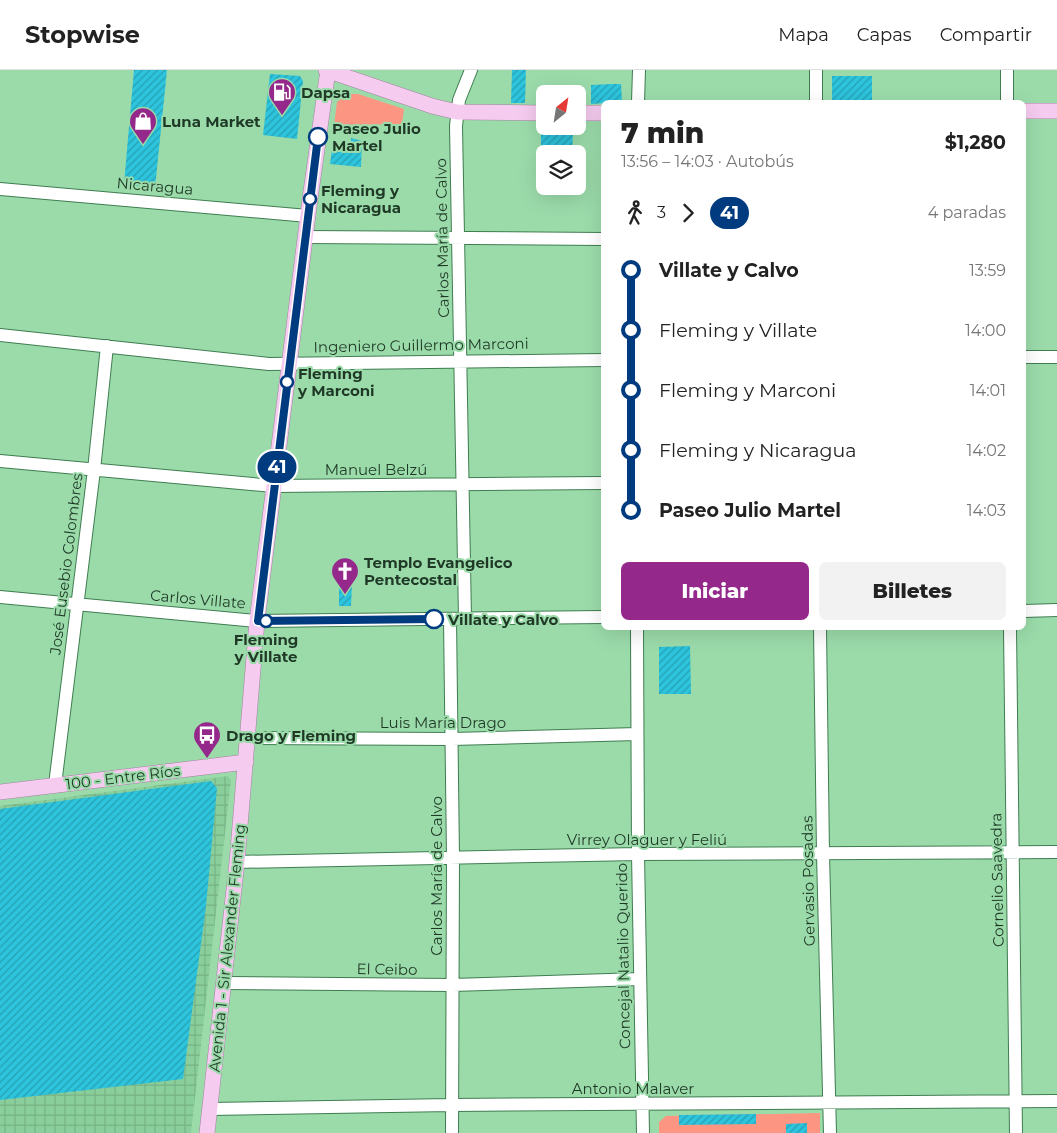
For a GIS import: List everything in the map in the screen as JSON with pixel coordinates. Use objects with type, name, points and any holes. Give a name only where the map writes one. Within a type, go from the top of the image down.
[{"type":"main road","points":[[328,70],[432,106],[457,112],[536,113]]},
{"type":"main road","name":"Avenida 1 - Sir Alexander Fleming","points":[[207,1133],[237,862],[258,621],[305,237],[328,70]]},
{"type":"main road","points":[[1026,111],[1057,111]]},
{"type":"main road","points":[[586,113],[601,113]]},
{"type":"main road","name":"100 - Entre Ríos","points":[[0,792],[246,762]]},
{"type":"street","name":"Carlos María de Calvo","points":[[465,619],[457,112],[459,100],[471,70]]},
{"type":"street","points":[[638,100],[639,70]]},
{"type":"street","points":[[816,70],[816,100]]},
{"type":"street","points":[[1007,70],[1007,100]]},
{"type":"street","name":"Nicaragua","points":[[0,189],[308,216]]},
{"type":"street","points":[[305,237],[601,239]]},
{"type":"street","name":"Ingeniero Guillermo Marconi","points":[[0,335],[270,364],[601,360]]},
{"type":"street","name":"José Eusebio Colombres","points":[[54,785],[94,470],[107,346]]},
{"type":"street","points":[[1026,357],[1057,357]]},
{"type":"street","name":"Manuel Belzú","points":[[0,461],[274,486],[601,483]]},
{"type":"street","name":"Carlos Villate","points":[[0,597],[258,621],[601,617]]},
{"type":"street","points":[[1026,610],[1057,610]]},
{"type":"street","name":"Carlos María de Calvo","points":[[450,619],[453,858],[452,1133]]},
{"type":"street","name":"Concejal Natalio Querido","points":[[637,630],[638,854],[643,1133]]},
{"type":"street","name":"Gervasio Posadas","points":[[820,630],[830,1133]]},
{"type":"street","name":"Cornelio Saavedra","points":[[1010,630],[1016,1133]]},
{"type":"street","name":"Luis María Drago","points":[[248,738],[452,739],[637,734]]},
{"type":"street","name":"Virrey Olaguer y Feliú","points":[[237,862],[638,854],[1057,852]]},
{"type":"street","name":"El Ceibo","points":[[224,983],[452,985],[640,979]]},
{"type":"street","name":"Antonio Malaver","points":[[210,1109],[451,1105],[1057,1101]]},
{"type":"shaded area","name":"Paseo Julio Martel","points":[[348,94],[358,94],[404,109],[402,124],[334,125],[337,102]]},
{"type":"shaded area","points":[[228,776],[231,780],[191,1133],[0,1133],[0,806]]},
{"type":"shaded area","points":[[820,1113],[820,1133],[659,1133],[659,1122],[666,1116]]},
{"type":"building","name":"Luna Market","points":[[134,70],[167,70],[155,188],[124,184]]},
{"type":"building","points":[[512,70],[526,70],[525,103],[511,103]]},
{"type":"building","points":[[270,74],[300,76],[303,81],[297,139],[263,135]]},
{"type":"building","points":[[832,76],[872,76],[872,100],[832,100]]},
{"type":"building","points":[[621,84],[622,100],[601,100],[601,103],[591,104],[591,85]]},
{"type":"building","points":[[541,135],[573,135],[572,145],[541,145]]},
{"type":"building","points":[[351,138],[362,141],[361,167],[330,164],[332,149],[350,153]]},
{"type":"building","name":"Templo Evangelico Pentecostal","points":[[339,583],[352,584],[351,606],[339,606]]},
{"type":"building","points":[[690,646],[691,694],[659,694],[659,647]]},
{"type":"building","points":[[211,781],[217,788],[206,906],[183,1079],[0,1100],[0,809]]},
{"type":"building","points":[[756,1114],[756,1124],[679,1125],[679,1115]]},
{"type":"building","points":[[807,1123],[807,1133],[786,1133],[786,1124]]},
{"type":"bus line","name":"41","points":[[318,137],[258,621],[434,619]]},
{"type":"place","name":"Dapsa","points":[[282,116]]},
{"type":"place","name":"Paseo Julio Martel","points":[[318,137]]},
{"type":"place","name":"Luna Market","points":[[143,145]]},
{"type":"place","name":"Fleming y Nicaragua","points":[[310,199]]},
{"type":"place","name":"Fleming y Marconi","points":[[287,382]]},
{"type":"place","name":"Templo Evangelico Pentecostal","points":[[345,595]]},
{"type":"place","name":"Villate y Calvo","points":[[434,619]]},
{"type":"place","name":"Fleming y Villate","points":[[266,621]]},
{"type":"place","name":"Drago y Fleming","points":[[207,759]]}]
